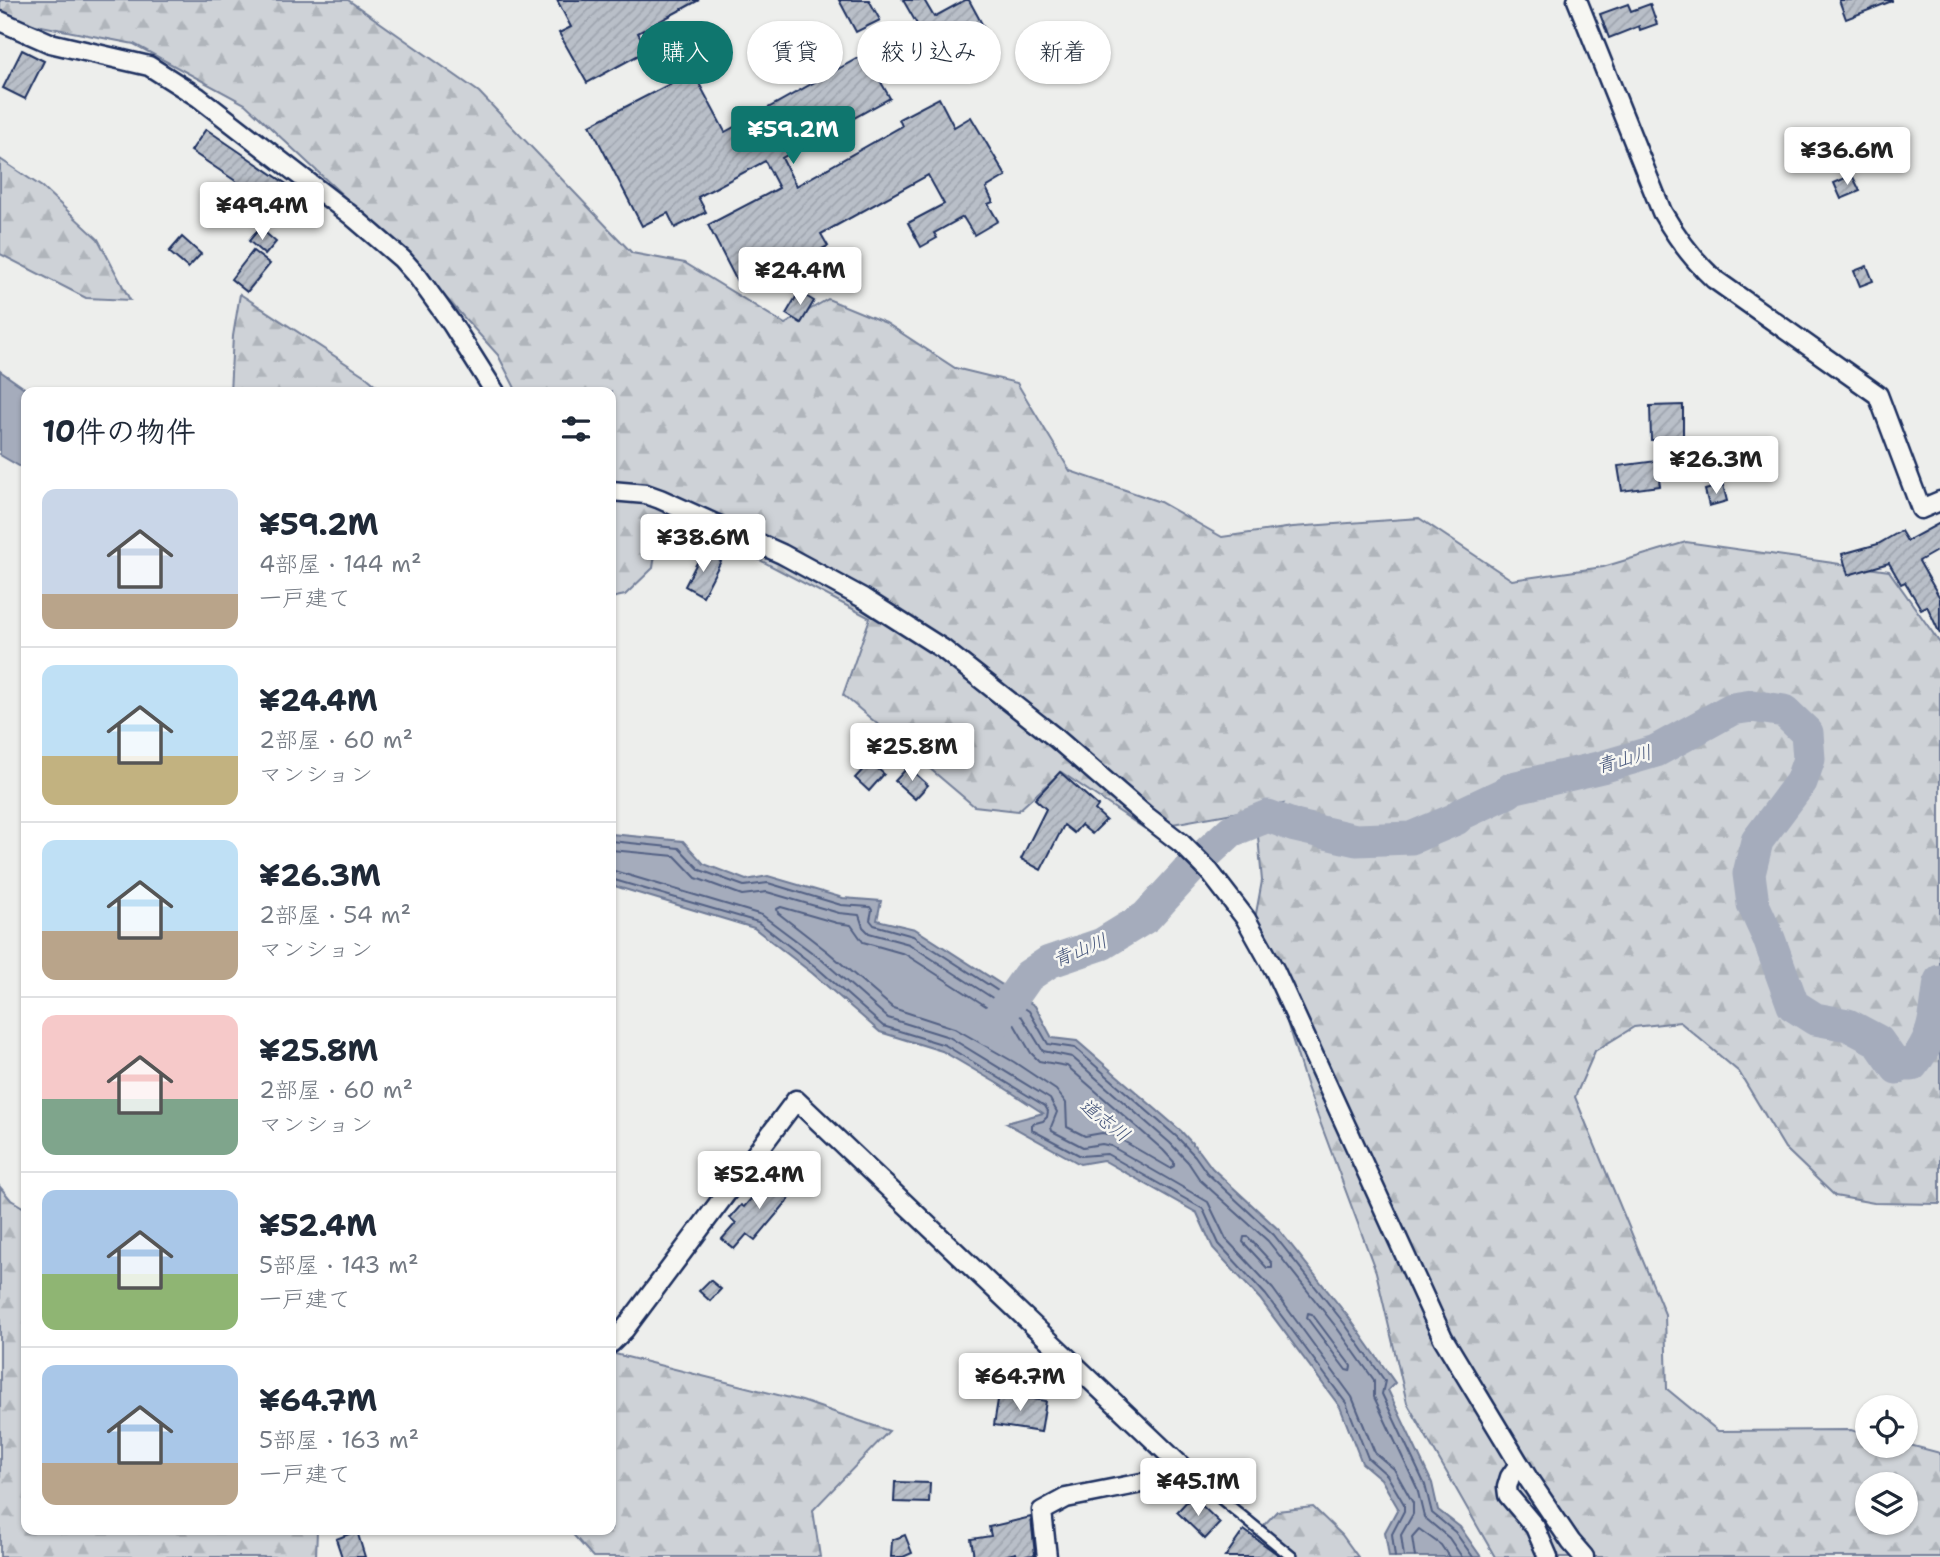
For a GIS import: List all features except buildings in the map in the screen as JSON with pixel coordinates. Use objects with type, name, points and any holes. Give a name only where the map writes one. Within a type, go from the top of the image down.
[{"type":"street","points":[[1577,0],[1662,212],[1677,238],[1693,260],[1714,279],[1878,395],[1921,509],[1940,501]]},
{"type":"street","points":[[0,21],[50,43],[149,66],[198,97],[352,216],[402,259],[452,324],[492,387]]},
{"type":"street","points":[[616,491],[646,494],[710,521],[801,564],[905,624],[1010,700],[1146,817],[1181,843],[1209,871],[1246,919],[1275,971],[1443,1338],[1519,1464],[1584,1557]]},
{"type":"street","points":[[616,1338],[796,1100],[1181,1465],[1172,1477],[1066,1498],[1042,1511],[1047,1557]]},
{"type":"street","points":[[1519,1464],[1510,1477],[1508,1495],[1535,1527],[1548,1557]]},
{"type":"lane","points":[[1181,1465],[1292,1557]]},
{"type":"green space","points":[[0,0],[348,0],[479,92],[632,253],[685,263],[785,324],[828,299],[886,323],[955,368],[1017,383],[1070,471],[1160,502],[1222,537],[1293,527],[1419,518],[1512,580],[1603,567],[1686,542],[1889,571],[1940,643],[1940,1204],[1874,1203],[1835,1196],[1785,1148],[1739,1072],[1680,1022],[1634,1027],[1595,1051],[1575,1097],[1665,1314],[1667,1389],[1718,1431],[1851,1430],[1855,1431],[1855,1458],[1918,1458],[1918,1447],[1940,1453],[1940,1557],[1495,1557],[1407,1403],[1376,1272],[1307,1087],[1255,919],[1262,881],[1258,836],[1283,804],[1145,829],[1061,772],[1018,811],[974,806],[843,695],[870,618],[707,532],[660,522],[653,568],[625,595],[616,597],[616,387],[514,387],[498,355],[411,259],[245,104],[134,44],[0,18]]},
{"type":"green space","points":[[0,159],[42,187],[98,239],[130,300],[86,298],[0,254]]},
{"type":"green space","points":[[240,294],[378,387],[230,387],[233,336]]},
{"type":"green space","points":[[0,1187],[11,1200],[21,1206],[21,1535],[317,1535],[316,1557],[0,1557]]},
{"type":"green space","points":[[616,1354],[802,1401],[889,1431],[813,1510],[820,1557],[593,1557],[573,1535],[616,1535]]},
{"type":"green space","points":[[1313,1507],[1342,1535],[1358,1557],[1259,1557],[1251,1539],[1277,1511]]},
{"type":"water","points":[[0,371],[23,387],[21,467],[0,455]]},
{"type":"water","name":"道志川","points":[[616,834],[683,841],[704,864],[746,880],[768,876],[843,898],[881,901],[877,920],[915,929],[1035,1006],[1052,1038],[1077,1041],[1181,1131],[1212,1168],[1279,1230],[1350,1319],[1395,1383],[1388,1390],[1432,1483],[1438,1510],[1460,1527],[1481,1557],[1389,1557],[1385,1532],[1398,1508],[1381,1479],[1362,1463],[1340,1407],[1260,1299],[1213,1248],[1197,1213],[1103,1160],[1080,1164],[1006,1123],[1043,1113],[942,1051],[880,1032],[812,973],[754,928],[616,887]]},
{"type":"waterway","name":"青山川","points":[[990,1030],[1028,976],[1049,962],[1102,944],[1146,917],[1190,869],[1231,831],[1268,816],[1295,826],[1356,840],[1411,838],[1456,819],[1512,788],[1656,751],[1732,709],[1752,706],[1784,711],[1807,733],[1809,759],[1801,782],[1757,841],[1749,874],[1753,904],[1793,1005],[1815,1019],[1848,1025],[1878,1041],[1897,1068],[1900,1065],[1912,1065],[1926,1045],[1933,1026],[1940,981]]}]
